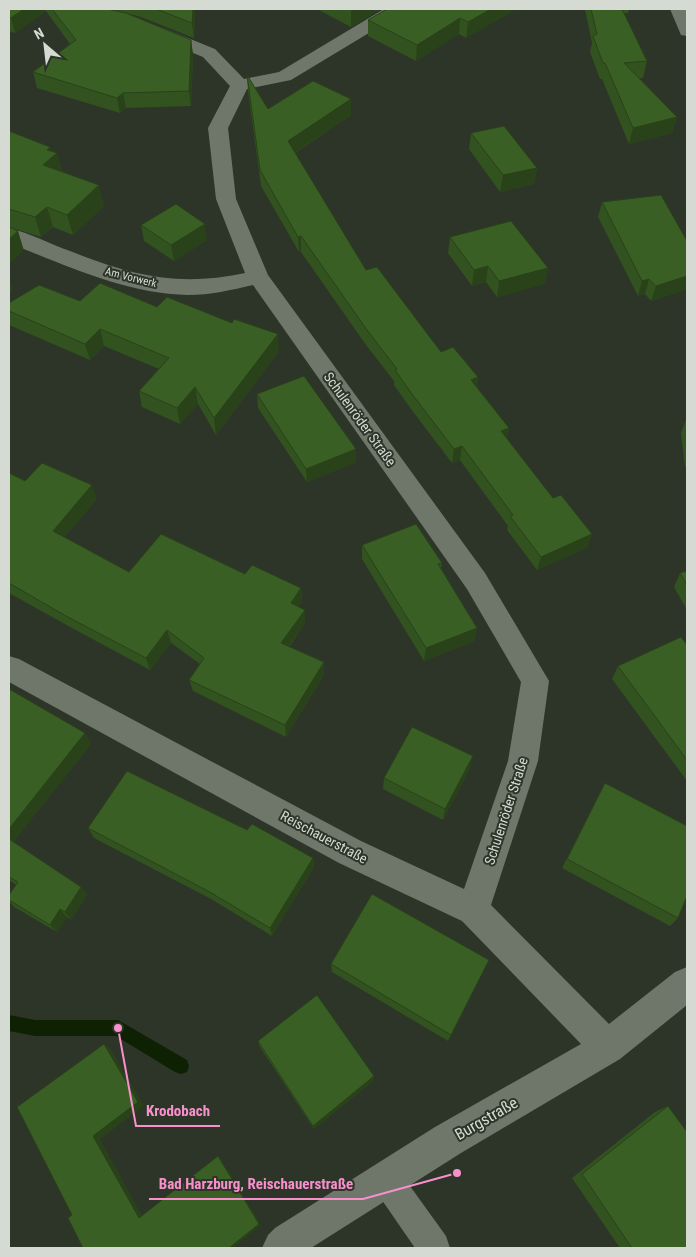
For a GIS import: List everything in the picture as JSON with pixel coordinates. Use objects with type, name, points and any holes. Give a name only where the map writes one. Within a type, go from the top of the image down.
[{"type":"street","points":[[144,26],[209,52],[240,86],[285,76],[396,9]]},
{"type":"street","points":[[678,9],[687,32]]},
{"type":"street","name":"Schulenröder Straße","points":[[240,86],[218,128],[226,199],[258,277],[476,581],[536,681],[524,761],[473,910]]},
{"type":"street","name":"Am Vorwerk","points":[[9,235],[120,276],[178,287],[224,285],[258,277]]},
{"type":"street","name":"Reischauerstraße","points":[[9,668],[350,852],[473,910],[608,1047]]},
{"type":"street","name":"Burgstraße","points":[[281,1248],[288,1241],[448,1140],[608,1047],[687,984]]},
{"type":"lane","points":[[386,1179],[434,1248]]},
{"type":"building","points":[[9,9],[24,9],[11,18],[9,17]]},
{"type":"building","points":[[52,9],[107,9],[126,13],[191,40],[189,91],[123,93],[117,98],[33,72],[76,40]]},
{"type":"building","points":[[156,9],[193,9],[192,23]]},
{"type":"building","points":[[387,9],[491,9],[468,22],[460,18],[417,45],[368,20]]},
{"type":"building","points":[[591,9],[622,9],[647,61],[624,63],[677,117],[633,128],[605,63],[603,63],[593,36],[597,34]]},
{"type":"building","points":[[247,75],[268,109],[313,81],[351,99],[288,141],[366,270],[377,267],[441,352],[453,347],[478,377],[471,380],[509,428],[501,431],[553,498],[561,495],[592,534],[541,557],[510,516],[513,515],[462,446],[454,449],[412,394],[395,370],[397,369],[301,236],[298,237],[260,170]]},
{"type":"building","points":[[504,126],[537,168],[503,175],[471,133]]},
{"type":"building","points":[[9,131],[50,147],[47,150],[57,153],[43,165],[99,185],[67,215],[47,207],[35,217],[9,209]]},
{"type":"building","points":[[661,195],[687,241],[687,276],[656,286],[649,279],[642,281],[602,202]]},
{"type":"building","points":[[176,204],[205,224],[171,245],[141,225]]},
{"type":"building","points":[[511,221],[548,268],[499,281],[488,266],[474,270],[450,237]]},
{"type":"building","points":[[9,227],[18,231],[9,239]]},
{"type":"building","points":[[100,283],[157,307],[167,297],[232,323],[234,319],[278,334],[214,418],[195,387],[177,408],[139,391],[169,358],[100,329],[85,344],[9,311],[9,303],[39,285],[80,301]]},
{"type":"building","points":[[304,376],[356,449],[306,469],[257,394]]},
{"type":"building","points":[[42,463],[92,485],[53,531],[129,572],[161,534],[245,574],[252,565],[301,588],[291,603],[305,610],[281,643],[324,662],[285,725],[189,680],[204,658],[167,630],[146,658],[66,616],[9,583],[9,473],[25,481]]},
{"type":"building","points":[[416,524],[442,563],[438,564],[477,628],[426,648],[362,545]]},
{"type":"building","points":[[687,571],[687,585],[680,573]]},
{"type":"building","points":[[681,637],[687,645],[687,760],[618,666]]},
{"type":"building","points":[[9,689],[85,733],[9,829]]},
{"type":"building","points":[[412,727],[473,756],[445,809],[384,778]]},
{"type":"building","points":[[127,771],[247,830],[252,824],[313,858],[270,928],[208,891],[88,828]]},
{"type":"building","points":[[605,783],[687,826],[687,896],[678,918],[567,859]]},
{"type":"building","points":[[9,839],[81,887],[65,912],[60,909],[50,925],[9,900],[9,895],[18,882],[9,877]]},
{"type":"building","points":[[372,894],[489,960],[451,1035],[331,964]]},
{"type":"building","points":[[317,995],[374,1076],[313,1126],[258,1041]]},
{"type":"building","points":[[104,1044],[138,1102],[93,1136],[139,1218],[218,1156],[259,1224],[229,1248],[83,1248],[68,1218],[72,1215],[17,1107]]},
{"type":"building","points":[[668,1106],[687,1132],[687,1248],[632,1248],[582,1174]]},
{"type":"waterway","points":[[9,1023],[35,1028],[118,1028],[181,1066]]},
{"type":"place","name":"Krodobach","points":[[118,1028]]},
{"type":"place","name":"Bad Harzburg, Reischauerstraße","points":[[457,1173]]}]
